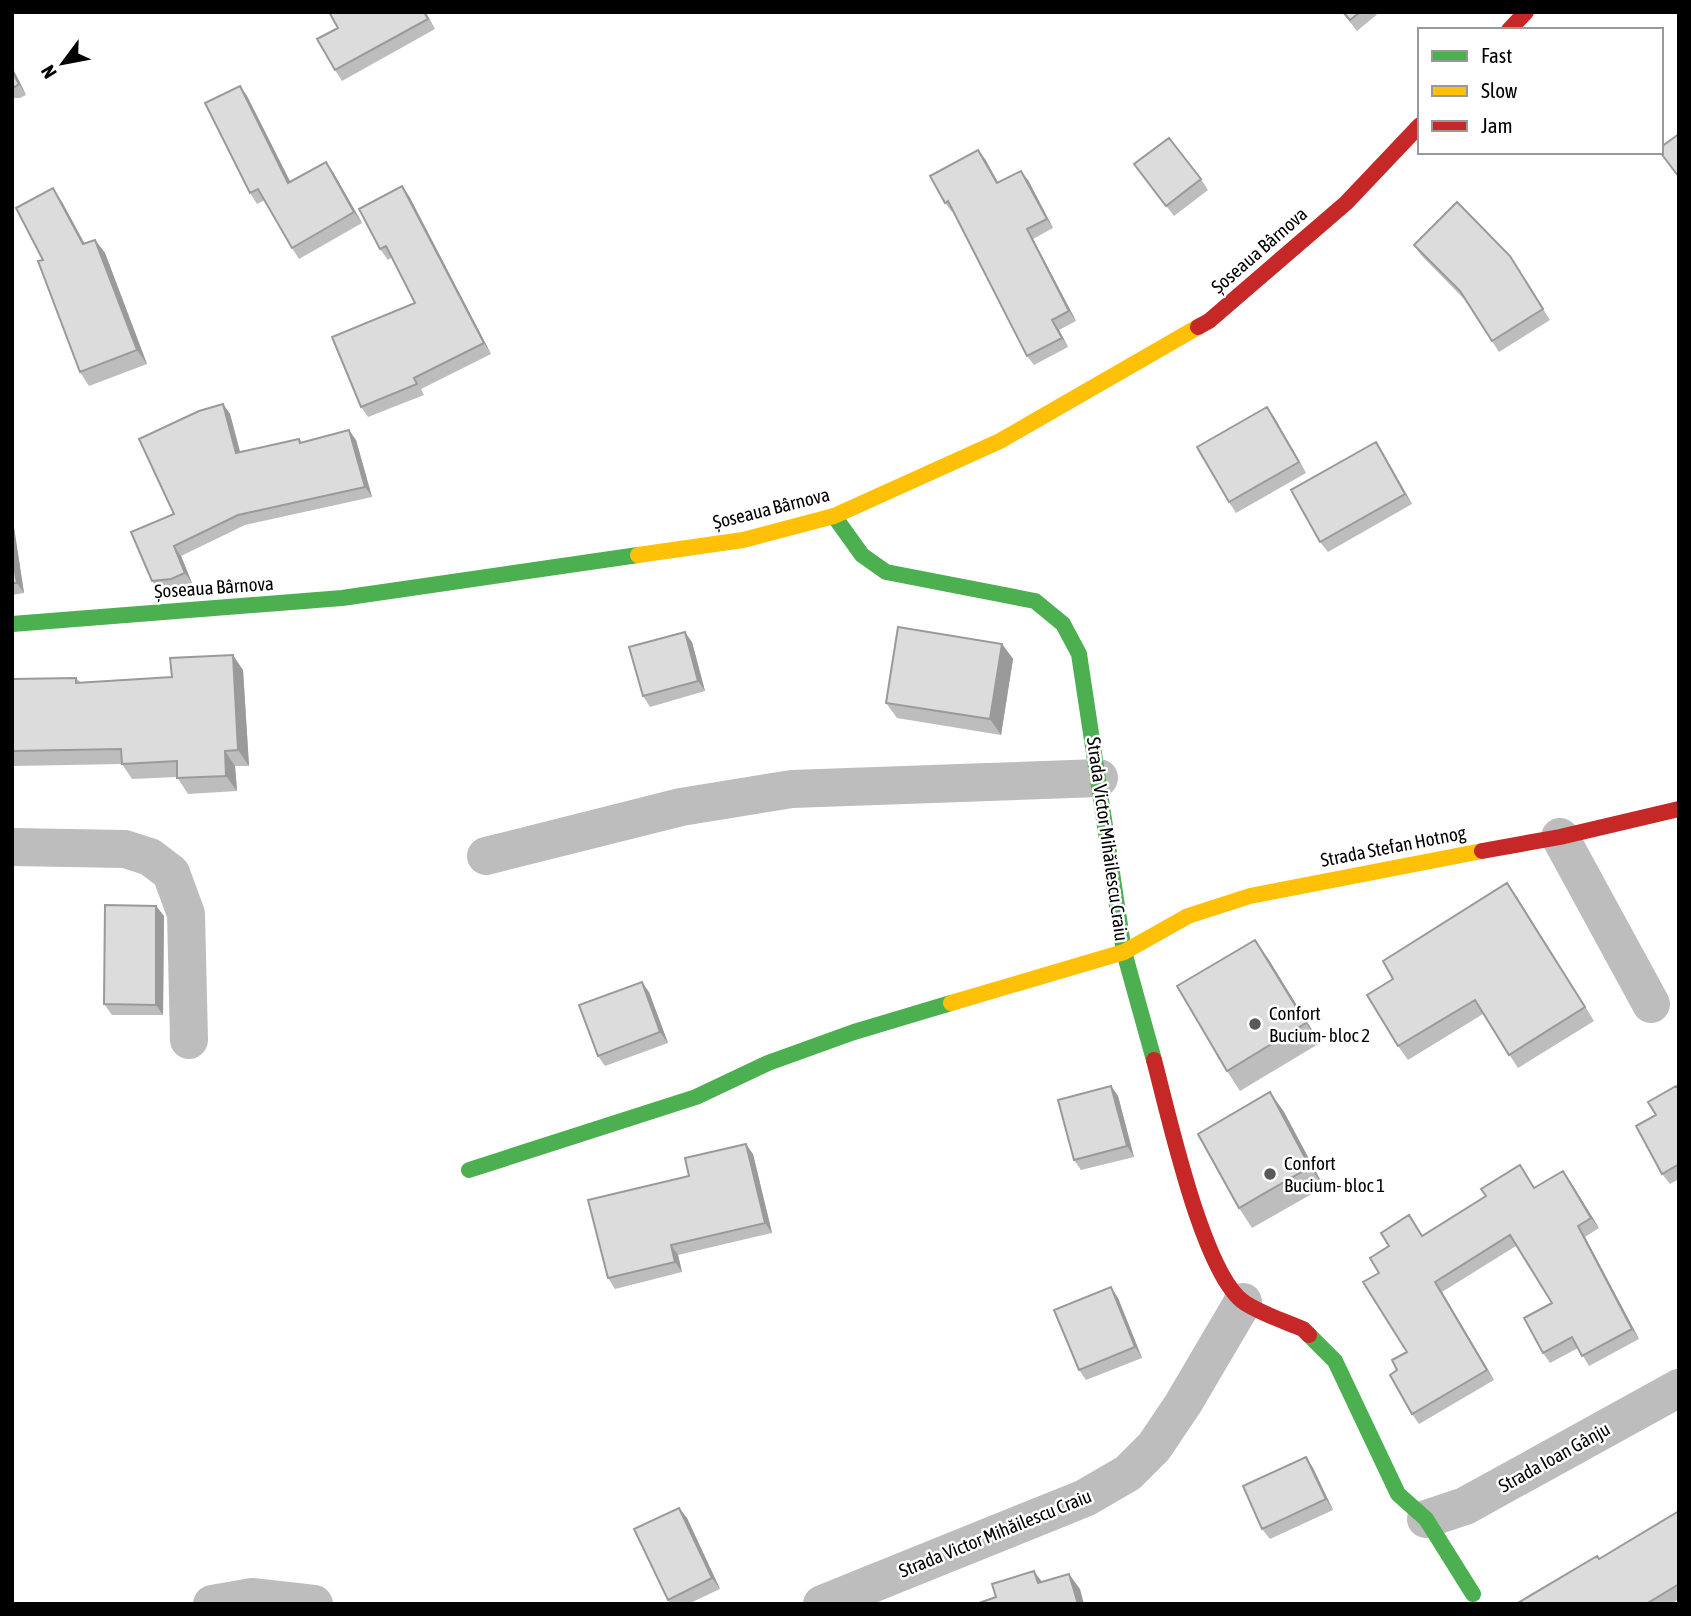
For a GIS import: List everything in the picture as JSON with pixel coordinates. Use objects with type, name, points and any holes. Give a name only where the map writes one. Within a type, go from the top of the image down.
[{"type":"street","points":[[1511,28],[1526,12]]},
{"type":"street","name":"Șoseaua Bârnova","points":[[12,624],[342,598],[743,540],[834,516],[1000,441],[1209,321],[1346,203],[1418,127]]},
{"type":"street","name":"Strada Victor Mihăilescu Craiu","points":[[834,516],[862,555],[886,572],[1035,601],[1063,624],[1079,654],[1124,952],[1202,1234],[1225,1281],[1243,1302],[1303,1329],[1335,1361],[1398,1494],[1426,1519],[1473,1594]]},
{"type":"street","points":[[486,856],[681,807],[792,789],[1099,778]]},
{"type":"street","name":"Strada Stefan Hotnog","points":[[469,1170],[696,1097],[768,1063],[854,1032],[1124,952],[1188,916],[1250,897],[1423,861],[1560,837],[1679,809]]},
{"type":"street","points":[[1560,837],[1651,1004]]},
{"type":"street","points":[[12,847],[125,849],[150,857],[171,873],[186,914],[189,1040]]},
{"type":"street","name":"Strada Victor Mihăilescu Craiu","points":[[822,1604],[1085,1498],[1128,1473],[1154,1447],[1184,1404],[1243,1302]]},
{"type":"street","name":"Strada Ioan Gânju","points":[[1426,1519],[1465,1506],[1679,1388]]},
{"type":"street","points":[[212,1604],[251,1597],[314,1604]]},
{"type":"building","points":[[329,12],[424,12],[428,19],[335,70],[317,39],[338,28]]},
{"type":"building","points":[[1343,12],[1360,12],[1350,20]]},
{"type":"building","points":[[12,71],[19,84],[13,88],[12,88]]},
{"type":"building","points":[[240,86],[288,183],[326,162],[354,212],[292,248],[258,189],[250,193],[205,103]]},
{"type":"building","points":[[1679,134],[1679,177],[1662,154],[1663,146]]},
{"type":"building","points":[[1169,138],[1201,179],[1166,206],[1134,164]]},
{"type":"building","points":[[978,150],[997,183],[1021,171],[1047,219],[1027,229],[1069,311],[1052,320],[1062,338],[1027,356],[948,201],[945,203],[930,176]]},
{"type":"building","points":[[402,186],[484,343],[414,378],[417,384],[361,407],[332,337],[415,303],[386,246],[380,249],[359,209]]},
{"type":"building","points":[[53,188],[83,244],[95,240],[137,350],[80,372],[38,261],[43,260],[16,208]]},
{"type":"building","points":[[1457,202],[1510,256],[1543,309],[1492,341],[1460,291],[1414,245]]},
{"type":"building","points":[[223,404],[236,453],[299,439],[300,443],[349,430],[365,487],[238,515],[174,546],[185,573],[171,579],[152,581],[131,532],[174,514],[139,439],[199,411]]},
{"type":"building","points":[[1267,407],[1299,462],[1229,502],[1197,447]]},
{"type":"building","points":[[1376,442],[1405,494],[1320,542],[1291,490]]},
{"type":"building","points":[[12,554],[17,583],[12,583]]},
{"type":"building","points":[[898,627],[1002,644],[990,719],[886,703]]},
{"type":"building","points":[[685,632],[698,681],[643,696],[629,647]]},
{"type":"building","points":[[233,655],[238,750],[225,751],[226,776],[177,778],[177,761],[122,764],[121,749],[12,751],[12,679],[76,678],[76,683],[172,677],[170,658]]},
{"type":"building","points":[[1507,883],[1585,1007],[1509,1055],[1475,1000],[1398,1046],[1367,995],[1393,979],[1383,961]]},
{"type":"building","points":[[105,905],[156,906],[156,1005],[104,1004]]},
{"type":"building","name":"Confort Bucium- bloc 2","points":[[1255,940],[1306,1023],[1227,1071],[1177,986]]},
{"type":"building","points":[[642,982],[660,1032],[598,1056],[579,1005]]},
{"type":"building","points":[[1111,1086],[1127,1146],[1074,1160],[1058,1100]]},
{"type":"building","points":[[1676,1086],[1679,1090],[1679,1164],[1662,1174],[1636,1126],[1656,1115],[1648,1102]]},
{"type":"building","name":"Confort Bucium- bloc 1","points":[[1270,1092],[1310,1167],[1239,1208],[1198,1134]]},
{"type":"building","points":[[746,1144],[765,1223],[671,1245],[675,1262],[608,1278],[588,1200],[689,1176],[685,1158]]},
{"type":"building","points":[[1520,1165],[1534,1188],[1563,1171],[1591,1218],[1578,1226],[1632,1329],[1582,1356],[1572,1337],[1543,1353],[1524,1318],[1552,1303],[1510,1235],[1435,1282],[1487,1370],[1412,1414],[1390,1375],[1397,1370],[1392,1360],[1407,1352],[1363,1282],[1379,1273],[1370,1258],[1389,1246],[1381,1233],[1409,1215],[1422,1236],[1486,1196],[1481,1189]]},
{"type":"building","points":[[1111,1287],[1135,1347],[1079,1370],[1054,1310]]},
{"type":"building","points":[[1306,1457],[1326,1499],[1262,1529],[1243,1486]]},
{"type":"building","points":[[679,1508],[712,1578],[668,1600],[634,1529]]},
{"type":"building","points":[[1679,1511],[1679,1584],[1646,1604],[1516,1604],[1597,1556],[1599,1559]]},
{"type":"building","points":[[1034,1571],[1038,1583],[1069,1574],[1078,1604],[976,1604],[996,1597],[992,1584]]},
{"type":"traffic: fast","points":[[834,516],[862,555],[886,572],[1035,601],[1063,624],[1079,654],[1124,952],[1154,1060]]},
{"type":"traffic: fast","points":[[12,624],[342,598],[638,555]]},
{"type":"traffic: fast","points":[[469,1170],[696,1097],[768,1063],[854,1032],[951,1003]]},
{"type":"traffic: fast","points":[[1309,1335],[1335,1361],[1398,1494],[1426,1519],[1473,1594]]},
{"type":"traffic: slow","points":[[638,555],[743,540],[834,516],[1000,441],[1198,327]]},
{"type":"traffic: slow","points":[[951,1003],[1124,952],[1188,916],[1250,896],[1482,851]]},
{"type":"traffic: jam","points":[[1511,28],[1526,12]]},
{"type":"traffic: jam","points":[[1198,327],[1209,321],[1346,203],[1418,127]]},
{"type":"traffic: jam","points":[[1482,851],[1560,837],[1679,809]]},
{"type":"traffic: jam","points":[[1154,1060],[1189,1191],[1215,1261],[1230,1287],[1245,1303],[1303,1329],[1309,1335]]},
{"type":"place","name":"Confort Bucium- bloc 2","points":[[1255,1024]]},
{"type":"place","name":"Confort Bucium- bloc 1","points":[[1270,1174]]}]
